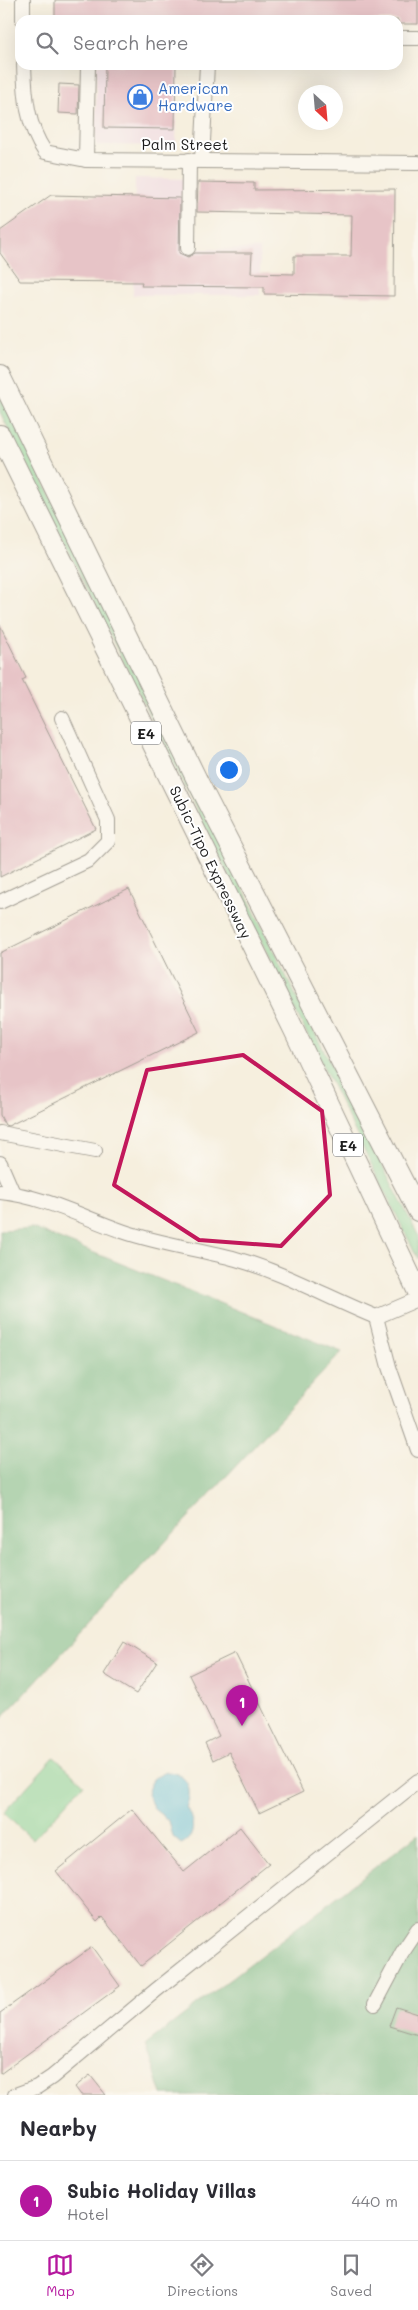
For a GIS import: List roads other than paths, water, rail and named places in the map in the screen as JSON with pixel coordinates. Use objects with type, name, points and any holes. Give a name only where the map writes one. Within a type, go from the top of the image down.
[{"type":"highway","name":"Subic-Tipo Expressway","points":[[0,376],[199,784],[418,1211]]},
{"type":"highway","name":"Subic-Tipo Expressway","points":[[0,435],[290,1021],[418,1292]]},
{"type":"street","points":[[22,0],[23,15]]},
{"type":"street","points":[[403,38],[418,38]]},
{"type":"street","name":"Palm Street","points":[[24,70],[25,99],[30,124],[45,152],[86,160],[418,163]]},
{"type":"street","points":[[86,160],[88,70]]},
{"type":"street","points":[[188,248],[206,70]]},
{"type":"street","points":[[0,902],[89,860],[108,841],[108,820],[62,718]]},
{"type":"street","points":[[0,1133],[95,1151]]},
{"type":"street","points":[[0,1163],[7,1193],[61,1207],[123,1231],[261,1267],[376,1317],[418,1299]]},
{"type":"street","points":[[376,1317],[388,1367],[418,1450]]},
{"type":"street","points":[[15,2095],[38,2087],[52,2077],[155,1991],[418,1781]]},
{"type":"street","points":[[375,2004],[402,1953],[418,1928]]},
{"type":"water","points":[[166,1772],[179,1775],[184,1779],[189,1788],[186,1807],[191,1818],[192,1833],[181,1844],[173,1837],[169,1821],[154,1809],[147,1794],[152,1779]]},
{"type":"place","name":"American Hardware","points":[[140,97]]},
{"type":"place","name":"Subic Holiday Villas","points":[[242,1726]]}]
